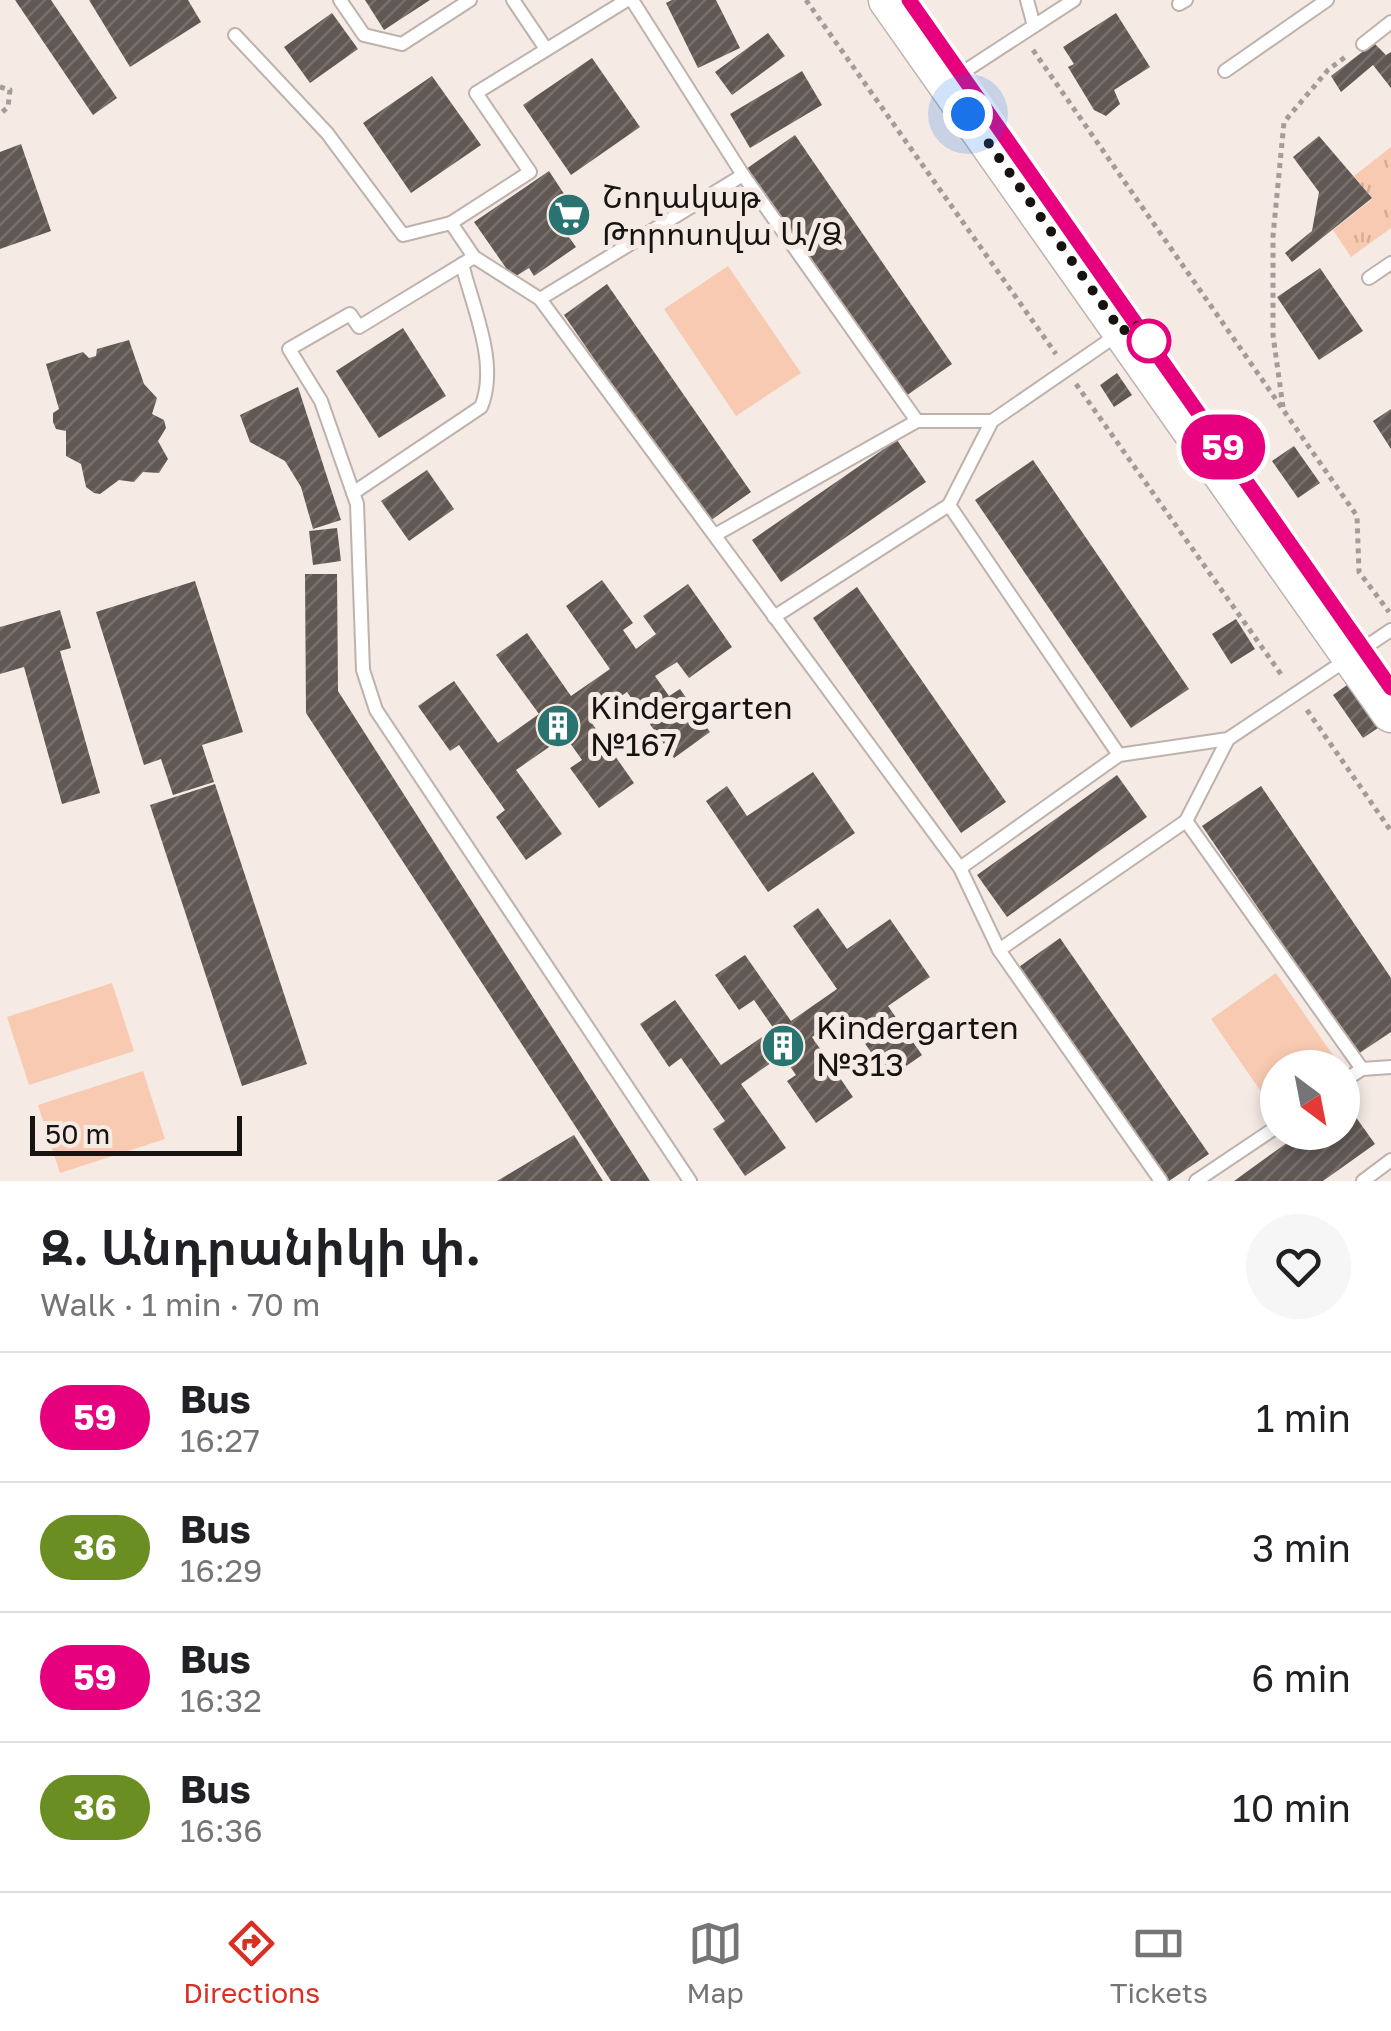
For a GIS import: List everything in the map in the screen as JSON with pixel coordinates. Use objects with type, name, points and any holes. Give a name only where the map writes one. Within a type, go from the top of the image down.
[{"type":"main road","points":[[888,0],[954,78]]},
{"type":"main road","points":[[909,0],[954,78],[1128,327],[1369,645],[1391,688]]},
{"type":"main road","points":[[1369,645],[1391,713]]},
{"type":"lane","points":[[340,0],[364,36],[402,44],[470,0]]},
{"type":"lane","points":[[513,0],[546,48]]},
{"type":"lane","points":[[235,35],[327,133],[404,236],[451,223],[530,172],[476,93],[629,0],[743,175],[917,421]]},
{"type":"lane","points":[[1027,0],[1028,30]]},
{"type":"lane","points":[[954,78],[1074,0]]},
{"type":"lane","points":[[1225,71],[1326,0]]},
{"type":"lane","points":[[1363,44],[1391,22]]},
{"type":"lane","points":[[540,299],[743,175]]},
{"type":"lane","points":[[353,492],[481,406],[488,388],[468,260],[451,223]]},
{"type":"lane","points":[[468,260],[540,299],[960,868],[1000,950],[1161,1181]]},
{"type":"lane","points":[[468,260],[358,327],[350,314],[289,348],[321,401],[357,504],[362,670],[376,710],[690,1181]]},
{"type":"lane","points":[[1369,278],[1391,263]]},
{"type":"lane","points":[[774,617],[948,505],[992,421],[1128,327]]},
{"type":"lane","points":[[715,535],[917,421],[992,421]]},
{"type":"lane","points":[[948,505],[1119,755]]},
{"type":"lane","points":[[960,868],[1119,755],[1228,740],[1369,645]]},
{"type":"lane","points":[[1000,950],[1186,821],[1228,740]]},
{"type":"lane","points":[[1186,821],[1362,1068],[1391,1067]]},
{"type":"lane","points":[[1196,1181],[1260,1138]]},
{"type":"lane","points":[[1363,1181],[1391,1160]]},
{"type":"path","points":[[806,0],[1391,831]]},
{"type":"path","points":[[1028,30],[1356,516],[1359,572],[1391,614]]},
{"type":"path","points":[[1283,410],[1273,335],[1273,276],[1284,122],[1328,70],[1363,44]]},
{"type":"path","points":[[0,87],[10,90],[8,107],[0,114]]},
{"type":"green space","points":[[1391,147],[1391,228],[1351,257],[1333,230],[1372,199],[1354,176]]},
{"type":"green space","points":[[728,266],[801,373],[736,416],[664,309]]},
{"type":"green space","points":[[1276,973],[1329,1050],[1260,1050],[1260,1090],[1211,1019]]},
{"type":"green space","points":[[112,983],[134,1051],[29,1085],[7,1017]]},
{"type":"green space","points":[[143,1071],[165,1139],[60,1173],[38,1105]]},
{"type":"building","points":[[15,0],[51,0],[117,98],[93,115]]},
{"type":"building","points":[[89,0],[188,0],[201,22],[130,67]]},
{"type":"building","points":[[365,0],[430,0],[384,30]]},
{"type":"building","points":[[716,0],[740,48],[698,68],[666,3]]},
{"type":"building","points":[[332,13],[358,49],[310,83],[284,47]]},
{"type":"building","points":[[1116,13],[1150,67],[1114,90],[1120,104],[1106,116],[1094,110],[1068,67],[1074,64],[1063,47]]},
{"type":"building","points":[[768,33],[785,56],[732,95],[715,72]]},
{"type":"building","points":[[1374,43],[1386,55],[1391,52],[1391,88],[1373,65],[1341,92],[1331,76]]},
{"type":"building","points":[[592,58],[640,127],[571,175],[523,105]]},
{"type":"building","points":[[802,71],[822,105],[750,148],[730,114]]},
{"type":"building","points":[[432,76],[481,145],[411,193],[363,123]]},
{"type":"building","points":[[795,135],[952,364],[903,398],[746,169]]},
{"type":"building","points":[[1319,136],[1372,198],[1292,262],[1285,253],[1312,231],[1319,192],[1293,157]]},
{"type":"building","points":[[21,144],[51,231],[0,249],[0,152]]},
{"type":"building","points":[[549,171],[576,212],[559,223],[576,247],[534,276],[529,268],[513,278],[474,222]]},
{"type":"building","points":[[1320,268],[1363,331],[1319,360],[1277,297]]},
{"type":"building","points":[[607,284],[751,492],[707,523],[564,315]]},
{"type":"building","points":[[403,328],[446,396],[379,438],[336,371]]},
{"type":"building","points":[[129,340],[144,384],[157,398],[152,414],[164,420],[166,428],[158,441],[168,459],[159,473],[143,472],[134,482],[119,480],[100,494],[94,493],[86,487],[81,464],[66,456],[66,431],[56,429],[53,422],[53,413],[59,409],[46,364],[83,352],[89,358],[96,356],[97,349]]},
{"type":"building","points":[[1117,373],[1132,395],[1114,407],[1100,385]]},
{"type":"building","points":[[298,387],[341,520],[313,529],[301,487],[285,461],[250,442],[240,415]]},
{"type":"building","points":[[1391,409],[1391,449],[1373,421]]},
{"type":"building","points":[[897,440],[926,482],[781,582],[752,540]]},
{"type":"building","points":[[1294,446],[1320,483],[1298,498],[1272,461]]},
{"type":"building","points":[[1033,460],[1189,689],[1131,728],[975,500]]},
{"type":"building","points":[[427,470],[454,509],[409,541],[381,501]]},
{"type":"building","points":[[337,528],[341,561],[313,565],[309,531]]},
{"type":"building","points":[[305,574],[337,574],[338,691],[650,1181],[611,1181],[306,713]]},
{"type":"building","name":"Kindergarten №167","points":[[602,580],[633,623],[623,630],[636,649],[656,634],[643,616],[688,584],[732,647],[689,678],[677,662],[655,676],[669,696],[680,689],[710,732],[674,758],[627,692],[589,719],[634,783],[599,808],[570,768],[582,760],[565,736],[516,770],[562,834],[526,860],[496,817],[505,810],[459,745],[450,751],[418,706],[454,681],[498,743],[539,714],[496,655],[527,633],[571,696],[610,669],[566,606]]},
{"type":"building","points":[[195,581],[243,732],[202,745],[214,782],[173,795],[161,759],[144,765],[96,612]]},
{"type":"building","points":[[857,587],[1006,802],[961,833],[813,618]]},
{"type":"building","points":[[60,610],[71,648],[60,651],[100,793],[62,804],[24,667],[0,674],[0,627]]},
{"type":"building","points":[[1236,619],[1255,649],[1231,664],[1212,634]]},
{"type":"building","points":[[1357,678],[1387,722],[1363,738],[1333,695]]},
{"type":"building","points":[[813,772],[855,833],[768,892],[706,801],[727,786],[747,816]]},
{"type":"building","points":[[1117,775],[1147,817],[1007,917],[977,875]]},
{"type":"building","points":[[215,784],[307,1064],[242,1086],[150,805]]},
{"type":"building","points":[[1261,786],[1391,978],[1391,1032],[1360,1053],[1355,1050],[1202,826]]},
{"type":"building","name":"Kindergarten №313","points":[[818,908],[847,949],[890,919],[930,977],[888,1006],[922,1055],[889,1078],[845,1015],[812,1037],[853,1097],[816,1123],[787,1081],[796,1075],[782,1055],[741,1084],[786,1148],[745,1176],[713,1129],[725,1121],[681,1058],[669,1067],[640,1024],[675,1000],[721,1065],[774,1029],[754,1000],[739,1010],[715,975],[745,955],[791,1021],[837,989],[793,926]]},
{"type":"building","points":[[1060,938],[1209,1154],[1169,1181],[1162,1181],[1016,969]]},
{"type":"building","points":[[1360,1123],[1375,1144],[1323,1181],[1234,1181],[1277,1150],[1360,1150]]},
{"type":"building","points":[[574,1135],[603,1181],[497,1181]]},
{"type":"bus line","name":"59","points":[[909,0],[1391,688]]},
{"type":"place","name":"Շողակաթ Թորոսովա Ա/Ձ","points":[[569,215]]},
{"type":"place","name":"Kindergarten №167","points":[[558,726]]},
{"type":"place","name":"Kindergarten №313","points":[[783,1046]]},
{"type":"route","points":[[968,114],[1122,332],[1135,322],[1149,341]]}]
